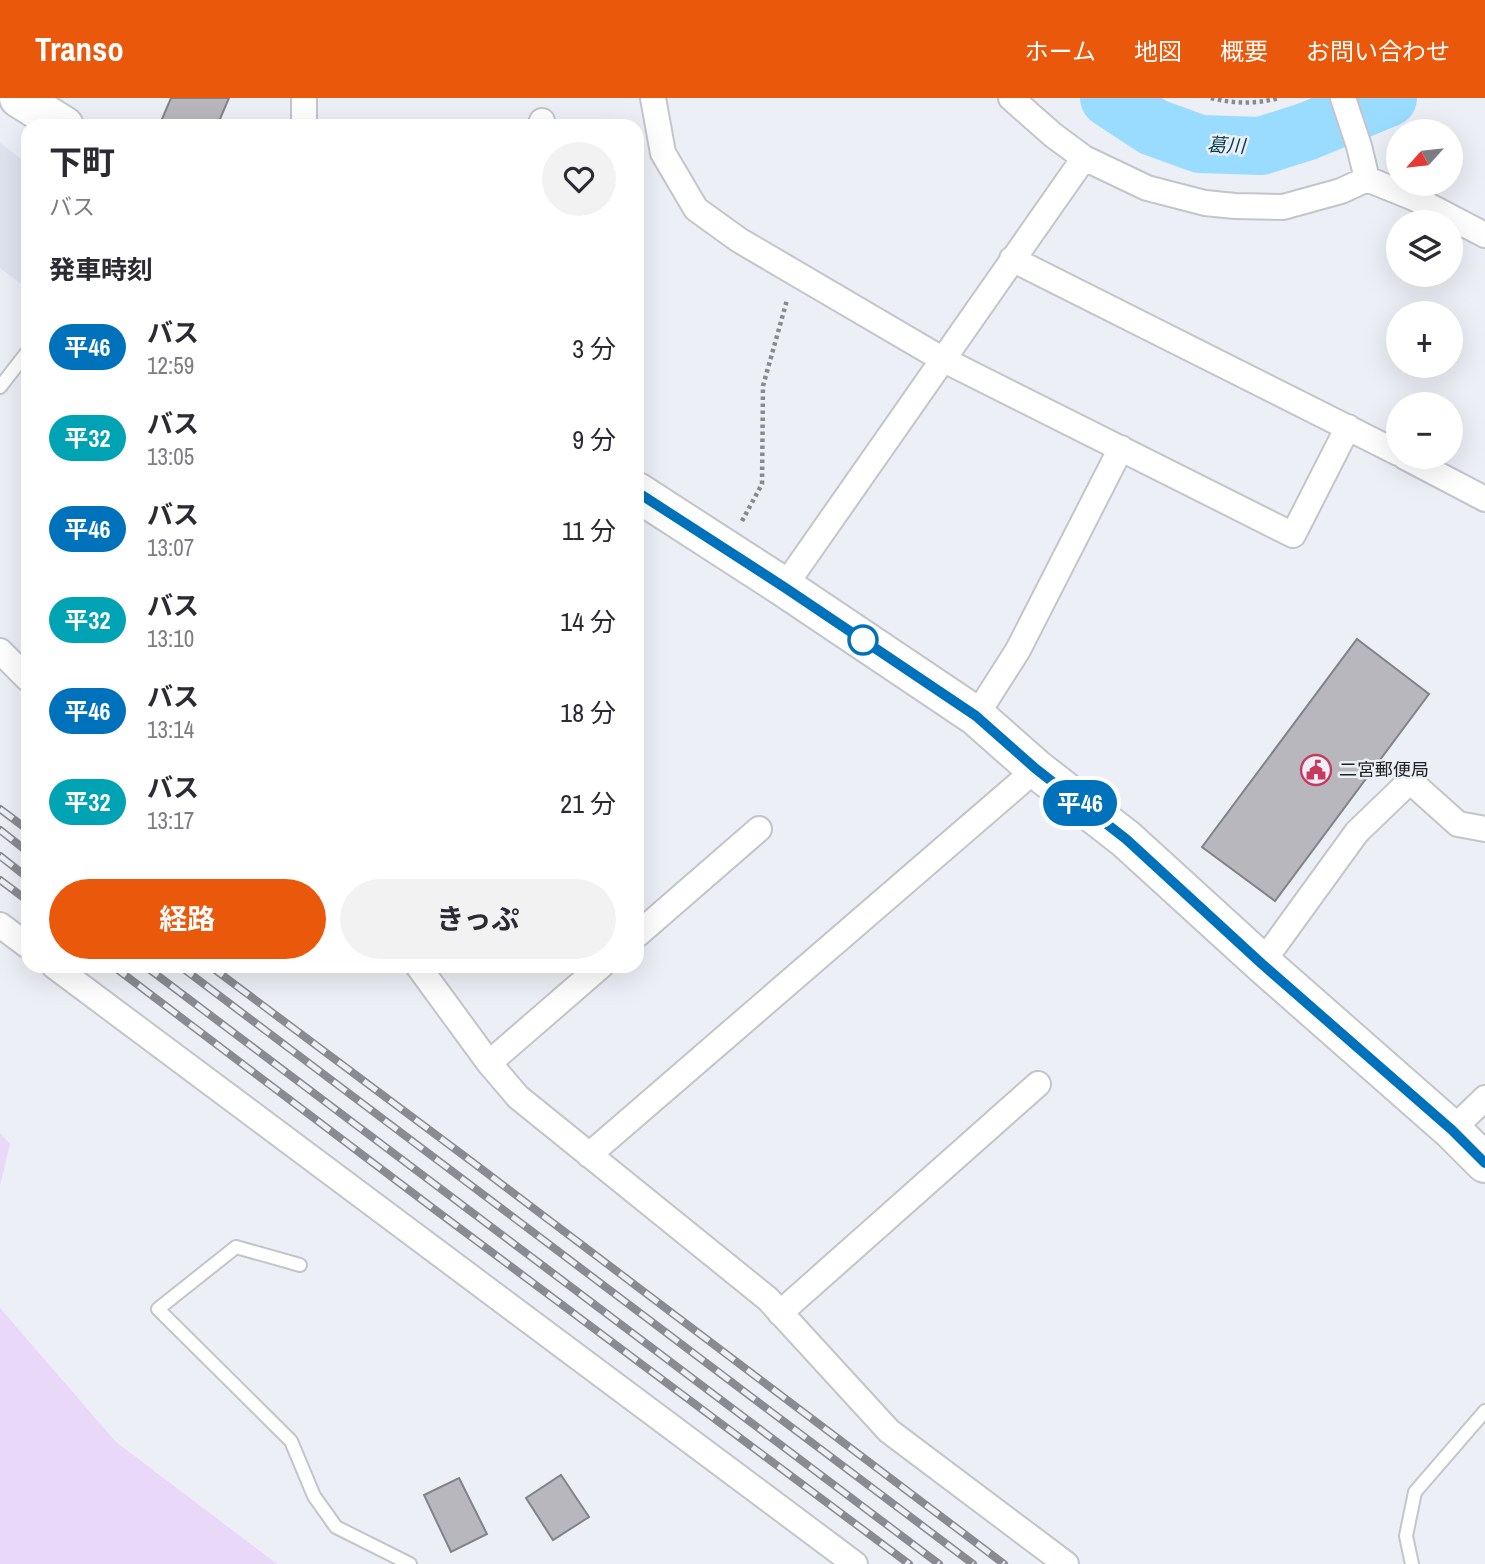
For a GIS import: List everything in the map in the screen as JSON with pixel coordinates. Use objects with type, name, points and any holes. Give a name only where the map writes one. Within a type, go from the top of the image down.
[{"type":"highway","points":[[19,98],[53,119]]},
{"type":"highway","points":[[644,497],[976,716],[1036,769],[1126,839],[1262,964],[1452,1130],[1485,1163]]},
{"type":"street","points":[[304,98],[304,119]]},
{"type":"street","points":[[653,98],[663,153],[696,209],[738,240],[942,359],[1293,534],[1348,427]]},
{"type":"street","points":[[1012,98],[1053,135],[1084,158],[1147,188],[1205,203],[1283,207],[1341,191],[1367,179],[1414,198],[1485,235]]},
{"type":"street","points":[[1343,98],[1367,179]]},
{"type":"street","points":[[784,587],[1084,158]]},
{"type":"street","points":[[1012,259],[1386,447]]},
{"type":"street","points":[[976,716],[1018,650],[1121,447]]},
{"type":"street","points":[[1428,469],[1485,499]]},
{"type":"street","points":[[0,652],[21,672]]},
{"type":"street","points":[[589,1155],[1036,769]]},
{"type":"street","points":[[1262,964],[1357,832],[1410,781],[1458,824],[1485,829]]},
{"type":"street","points":[[644,929],[759,829]]},
{"type":"street","points":[[0,925],[21,941]]},
{"type":"street","points":[[63,973],[855,1564]]},
{"type":"street","points":[[423,973],[489,1063],[518,1097],[768,1299],[889,1431],[1066,1564]]},
{"type":"street","points":[[489,1063],[593,973]]},
{"type":"street","points":[[780,1313],[1038,1084]]},
{"type":"street","points":[[1452,1130],[1485,1098]]},
{"type":"lane","points":[[0,387],[21,360]]},
{"type":"lane","points":[[300,1265],[236,1247],[158,1309],[291,1441],[314,1496],[336,1527],[410,1564]]},
{"type":"lane","points":[[1412,1564],[1406,1536],[1415,1492],[1485,1411]]},
{"type":"path","points":[[1211,98],[1259,103],[1279,98]]},
{"type":"path","points":[[727,550],[762,484],[763,386],[785,305],[797,274]]},
{"type":"shaded area","points":[[0,143],[21,159],[21,284],[0,268]]},
{"type":"shaded area","points":[[0,1133],[10,1144],[0,1186]]},
{"type":"shaded area","points":[[0,1308],[116,1442],[277,1564],[0,1564]]},
{"type":"building","points":[[171,98],[229,98],[220,119],[162,119]]},
{"type":"building","name":"二宮郵便局","points":[[1357,639],[1429,694],[1275,901],[1202,847]]},
{"type":"building","points":[[561,1475],[589,1517],[553,1540],[526,1498]]},
{"type":"building","points":[[459,1478],[487,1534],[451,1552],[424,1495]]},
{"type":"waterway","name":"葛川","points":[[1109,98],[1153,127],[1200,144],[1261,146],[1308,131],[1388,98]]},
{"type":"railway","points":[[0,809],[21,825]]},
{"type":"railway","points":[[0,830],[21,846]]},
{"type":"railway","points":[[0,856],[21,872]]},
{"type":"railway","points":[[0,880],[21,896]]},
{"type":"railway","points":[[122,973],[909,1564]]},
{"type":"railway","points":[[154,973],[939,1564]]},
{"type":"railway","points":[[189,973],[973,1564]]},
{"type":"railway","points":[[219,973],[1004,1564]]},
{"type":"bus line","name":"平46","points":[[644,497],[976,716],[1036,769],[1126,839],[1262,964],[1452,1130],[1485,1163]]},
{"type":"place","name":"二宮郵便局","points":[[1316,770]]}]
